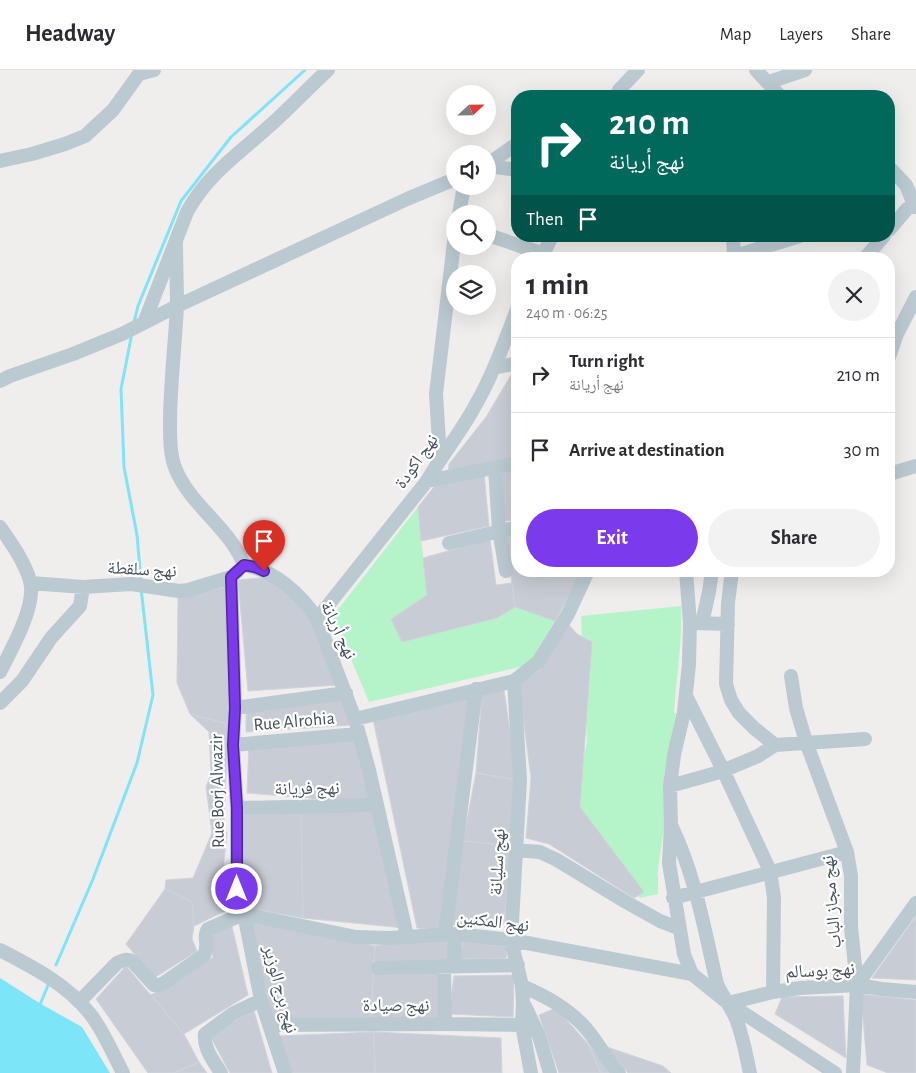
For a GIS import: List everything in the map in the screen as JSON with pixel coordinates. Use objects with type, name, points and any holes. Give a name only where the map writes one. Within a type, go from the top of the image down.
[{"type":"street","points":[[0,161],[32,154],[85,136],[113,110],[137,72],[154,70]]},
{"type":"street","points":[[144,323],[187,212],[196,196],[208,181],[268,128],[328,70]]},
{"type":"street","points":[[621,90],[638,70]]},
{"type":"street","points":[[756,70],[775,90]]},
{"type":"street","points":[[769,82],[804,70]]},
{"type":"street","points":[[496,159],[511,148]]},
{"type":"street","points":[[496,166],[511,169]]},
{"type":"street","points":[[895,173],[906,185],[913,207]]},
{"type":"street","points":[[0,381],[44,363],[101,344],[177,306],[446,183]]},
{"type":"street","points":[[895,212],[913,207]]},
{"type":"street","points":[[895,224],[913,207]]},
{"type":"street","points":[[496,238],[533,252]]},
{"type":"street","points":[[176,241],[177,306],[170,403],[170,438],[173,460],[182,482],[240,554],[244,565]]},
{"type":"street","points":[[748,252],[781,242]]},
{"type":"street","points":[[870,252],[879,242]]},
{"type":"street","points":[[440,458],[436,394],[453,255]]},
{"type":"street","points":[[895,340],[916,297]]},
{"type":"street","name":"نهج اكودة","points":[[316,618],[427,481],[440,458],[470,415],[494,368],[511,324]]},
{"type":"street","points":[[494,368],[511,364]]},
{"type":"street","points":[[427,481],[511,465]]},
{"type":"street","points":[[895,472],[916,466]]},
{"type":"street","points":[[495,468],[499,530],[506,570]]},
{"type":"street","points":[[0,527],[21,561],[31,583],[28,611],[0,672]]},
{"type":"street","points":[[448,543],[511,528]]},
{"type":"street","name":"نهج سلقطة","points":[[31,583],[83,587],[132,584],[188,590],[231,577],[244,565]]},
{"type":"street","name":"نهج أريانة","points":[[244,565],[255,567],[296,591],[316,618],[346,693],[370,770],[406,936]]},
{"type":"street","name":"Rue Borj Alwazir","points":[[231,577],[235,708],[233,745],[237,808],[237,889],[244,914]]},
{"type":"street","points":[[355,719],[514,681],[538,662],[568,614],[585,577]]},
{"type":"street","points":[[687,577],[696,623]]},
{"type":"street","points":[[692,974],[684,954],[673,898],[669,863],[671,825],[670,786],[674,755],[684,712],[696,623],[709,592],[711,577]]},
{"type":"street","points":[[731,577],[728,603],[726,684],[731,700],[739,713],[775,745]]},
{"type":"street","points":[[0,702],[22,681],[51,638],[80,606],[83,587]]},
{"type":"street","points":[[696,623],[728,624]]},
{"type":"street","name":"نهج مجاز الباب","points":[[791,676],[796,708],[806,742],[847,852],[851,876],[851,927],[857,985],[853,1073]]},
{"type":"street","name":"نهج سليانة","points":[[514,681],[520,780],[511,940],[522,986],[524,1003],[522,1025],[531,1073]]},
{"type":"street","points":[[445,1024],[450,934],[476,689]]},
{"type":"street","points":[[235,708],[346,693]]},
{"type":"street","points":[[686,696],[770,871],[774,906],[773,992]]},
{"type":"street","name":"Rue Alrohia","points":[[233,745],[358,734]]},
{"type":"street","points":[[670,786],[723,770],[758,756],[775,745],[865,739]]},
{"type":"street","name":"نهج فريانة","points":[[237,808],[378,805]]},
{"type":"street","points":[[671,825],[681,845],[695,891],[717,984],[738,1026],[750,1073]]},
{"type":"street","points":[[516,850],[540,852],[557,860],[626,902],[660,921],[678,928]]},
{"type":"street","points":[[673,898],[847,852]]},
{"type":"street","points":[[857,985],[915,905]]},
{"type":"street","points":[[79,1002],[117,963],[124,959],[129,959],[133,962],[154,985],[164,983],[204,955],[207,948],[205,937],[208,929],[244,914]]},
{"type":"street","name":"نهج المكنين","points":[[244,914],[356,937],[389,938],[450,934],[511,940],[692,974],[728,1003],[835,1073]]},
{"type":"street","name":"نهج برج الوزير","points":[[244,914],[261,1000],[285,1073]]},
{"type":"street","points":[[0,950],[49,978],[79,1002],[92,1016],[122,1073]]},
{"type":"street","points":[[378,968],[518,965]]},
{"type":"street","name":"نهج بوسالم","points":[[728,1003],[773,992],[800,988],[857,985],[916,992]]},
{"type":"street","points":[[522,986],[551,999],[582,1024],[619,1073]]},
{"type":"street","points":[[221,1073],[206,1049],[205,1034],[232,1014],[261,1000]]},
{"type":"street","points":[[524,1003],[539,1036],[550,1073]]},
{"type":"street","name":"نهج صيادة","points":[[270,1025],[522,1025]]},
{"type":"green space","points":[[418,507],[427,595],[391,619],[402,642],[497,618],[515,607],[555,621],[528,665],[369,702],[333,616]]},
{"type":"green space","points":[[681,606],[680,646],[674,713],[676,713],[664,775],[666,816],[658,868],[658,894],[640,898],[590,828],[573,810],[587,742],[581,616]]},
{"type":"water","points":[[0,978],[82,1027],[110,1073],[0,1073]]},
{"type":"building","points":[[511,375],[511,459],[448,474],[449,464],[486,417]]},
{"type":"building","points":[[511,471],[511,520],[500,522],[501,473]]},
{"type":"building","points":[[484,473],[489,526],[421,541],[418,507],[437,483]]},
{"type":"building","points":[[505,532],[511,532],[511,577]]},
{"type":"building","points":[[490,539],[496,585],[512,583],[515,607],[497,618],[402,642],[391,619],[427,595],[423,558]]},
{"type":"building","points":[[269,577],[298,595],[308,614],[337,685],[248,691],[238,580]]},
{"type":"building","points":[[511,577],[580,577],[555,621],[515,607]]},
{"type":"building","points":[[230,586],[228,724],[190,714],[177,683],[178,597]]},
{"type":"building","points":[[569,625],[577,634],[592,642],[580,807],[644,892],[634,898],[549,844],[526,838],[531,778],[519,685],[540,670]]},
{"type":"building","points":[[504,690],[517,780],[476,773],[482,694]]},
{"type":"building","points":[[470,696],[439,930],[417,928],[373,719]]},
{"type":"building","points":[[343,699],[352,725],[246,732],[246,709]]},
{"type":"building","points":[[190,714],[228,724],[224,828],[227,833],[212,833],[206,787],[211,774],[209,732]]},
{"type":"building","points":[[358,740],[370,803],[247,793],[249,744]]},
{"type":"building","points":[[476,773],[517,780],[511,846],[463,841]]},
{"type":"building","points":[[378,810],[404,928],[303,918],[301,812]]},
{"type":"building","points":[[244,811],[301,812],[303,918],[243,907],[239,873]]},
{"type":"building","points":[[212,833],[227,833],[221,889],[227,910],[194,926],[192,902],[165,889],[166,880],[193,878]]},
{"type":"building","points":[[463,841],[511,846],[504,924],[451,925]]},
{"type":"building","points":[[165,889],[192,902],[194,926],[192,939],[197,951],[154,978],[126,944]]},
{"type":"building","points":[[916,916],[916,980],[872,978]]},
{"type":"building","points":[[231,922],[248,995],[184,1034],[151,995],[213,957],[208,933]]},
{"type":"building","points":[[251,922],[375,946],[371,1019],[273,1020]]},
{"type":"building","points":[[451,934],[453,960],[374,965],[375,946]]},
{"type":"building","points":[[463,941],[507,947],[506,958],[459,959]]},
{"type":"building","points":[[126,966],[184,1034],[199,1062],[174,1073],[148,1073],[96,999]]},
{"type":"building","points":[[373,973],[438,973],[440,1019],[371,1019]]},
{"type":"building","points":[[514,975],[513,1017],[449,1014],[454,976]]},
{"type":"building","points":[[861,994],[916,1000],[916,1073],[888,1073],[867,1065]]},
{"type":"building","points":[[843,996],[846,1058],[775,1014],[782,997]]},
{"type":"building","points":[[556,1008],[588,1044],[602,1073],[559,1073],[539,1015]]},
{"type":"building","points":[[254,1011],[272,1073],[230,1073],[209,1034]]},
{"type":"building","points":[[374,1032],[501,1038],[502,1073],[375,1073]]},
{"type":"building","points":[[374,1032],[375,1073],[287,1073],[277,1036]]},
{"type":"building","points":[[588,1044],[611,1073],[600,1073]]},
{"type":"building","points":[[607,1047],[663,1066],[671,1073],[628,1073]]},
{"type":"building","points":[[199,1062],[207,1073],[174,1073],[184,1069]]},
{"type":"waterway","points":[[134,322],[138,306],[181,201],[231,137],[305,70]]},
{"type":"waterway","points":[[132,333],[121,389],[124,467],[137,535],[141,582]]},
{"type":"waterway","points":[[56,965],[93,879],[137,763],[153,695],[141,588]]},
{"type":"waterway","points":[[39,1007],[49,983]]},
{"type":"route","points":[[237,889],[237,808],[233,745],[235,708],[231,577],[244,565],[264,571]]}]
